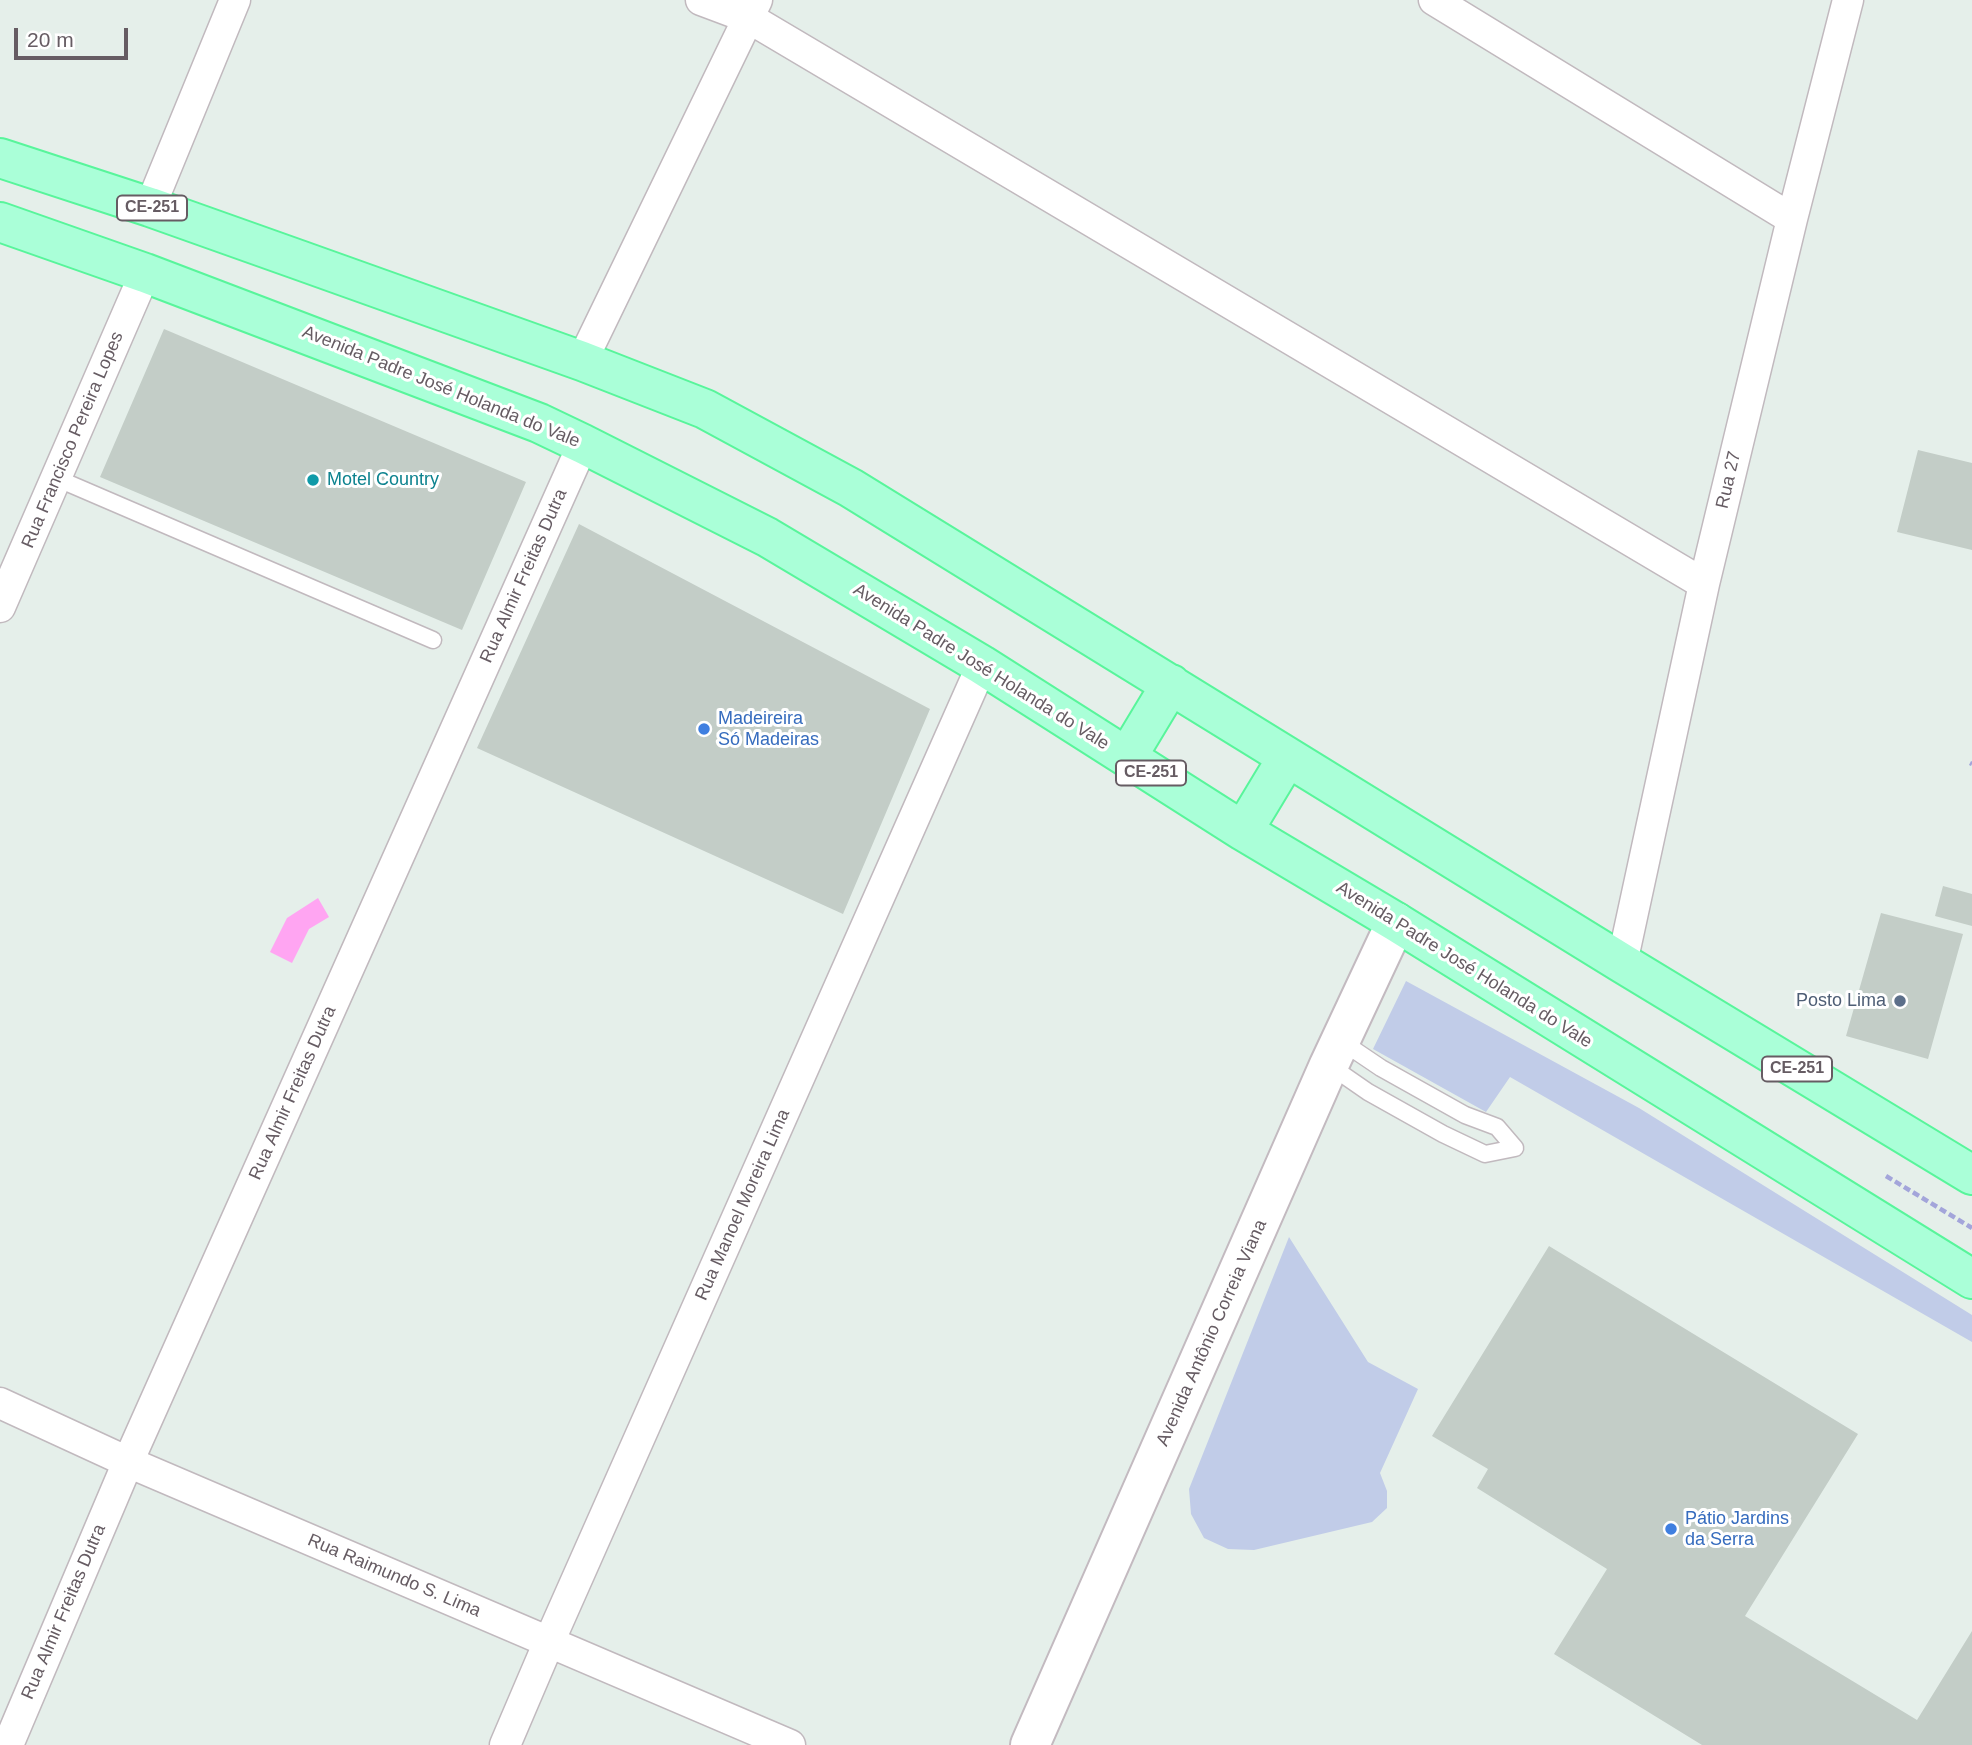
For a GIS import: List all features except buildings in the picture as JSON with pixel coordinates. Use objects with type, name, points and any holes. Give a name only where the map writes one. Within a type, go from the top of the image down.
[{"type":"main road","name":"CE-251","points":[[0,158],[150,207],[582,361],[705,409],[851,488],[1287,758],[1972,1175]]},
{"type":"main road","name":"Avenida Padre José Holanda do Vale","points":[[0,222],[145,272],[500,409],[583,444],[767,537],[982,665],[1243,831],[1396,922],[1972,1279]]},
{"type":"main road","points":[[1127,757],[1171,684]]},
{"type":"main road","points":[[1243,831],[1287,758]]},
{"type":"street","points":[[150,207],[235,0]]},
{"type":"street","points":[[701,0],[753,9],[1704,584]]},
{"type":"street","points":[[1434,0],[1792,219]]},
{"type":"street","name":"Rua 27","points":[[1622,963],[1704,584],[1848,0]]},
{"type":"street","points":[[582,361],[753,9]]},
{"type":"street","name":"Rua Francisco Pereira Lopes","points":[[0,607],[145,272]]},
{"type":"street","name":"Rua Almir Freitas Dutra","points":[[8,1745],[128,1462],[583,444]]},
{"type":"street","name":"Rua Manoel Moreira Lima","points":[[505,1745],[982,665]]},
{"type":"street","name":"Avenida Antônio Correia Viana","points":[[1030,1745],[1335,1053],[1396,922]]},
{"type":"street","name":"Rua Raimundo S. Lima","points":[[0,1403],[128,1462],[790,1745]]},
{"type":"lane","points":[[56,478],[433,640]]},
{"type":"lane","points":[[1335,1053],[1381,1068],[1465,1115],[1497,1128],[1515,1148],[1485,1154],[1443,1134],[1367,1092],[1335,1053]]},
{"type":"shaded area","points":[[318,898],[329,917],[309,929],[292,963],[270,952],[287,918]]},
{"type":"shaded area","points":[[1406,981],[1639,1108],[1972,1315],[1972,1342],[1510,1077],[1486,1112],[1373,1049]]},
{"type":"shaded area","points":[[1289,1237],[1368,1362],[1418,1389],[1380,1473],[1387,1491],[1387,1508],[1372,1522],[1254,1550],[1228,1549],[1204,1538],[1191,1514],[1189,1489]]},
{"type":"place","name":"Motel Country","points":[[313,480]]},
{"type":"place","name":"Madeireira Só Madeiras","points":[[704,729]]},
{"type":"place","name":"Posto Lima","points":[[1900,1001]]},
{"type":"place","name":"Pátio Jardins da Serra","points":[[1671,1529]]}]
